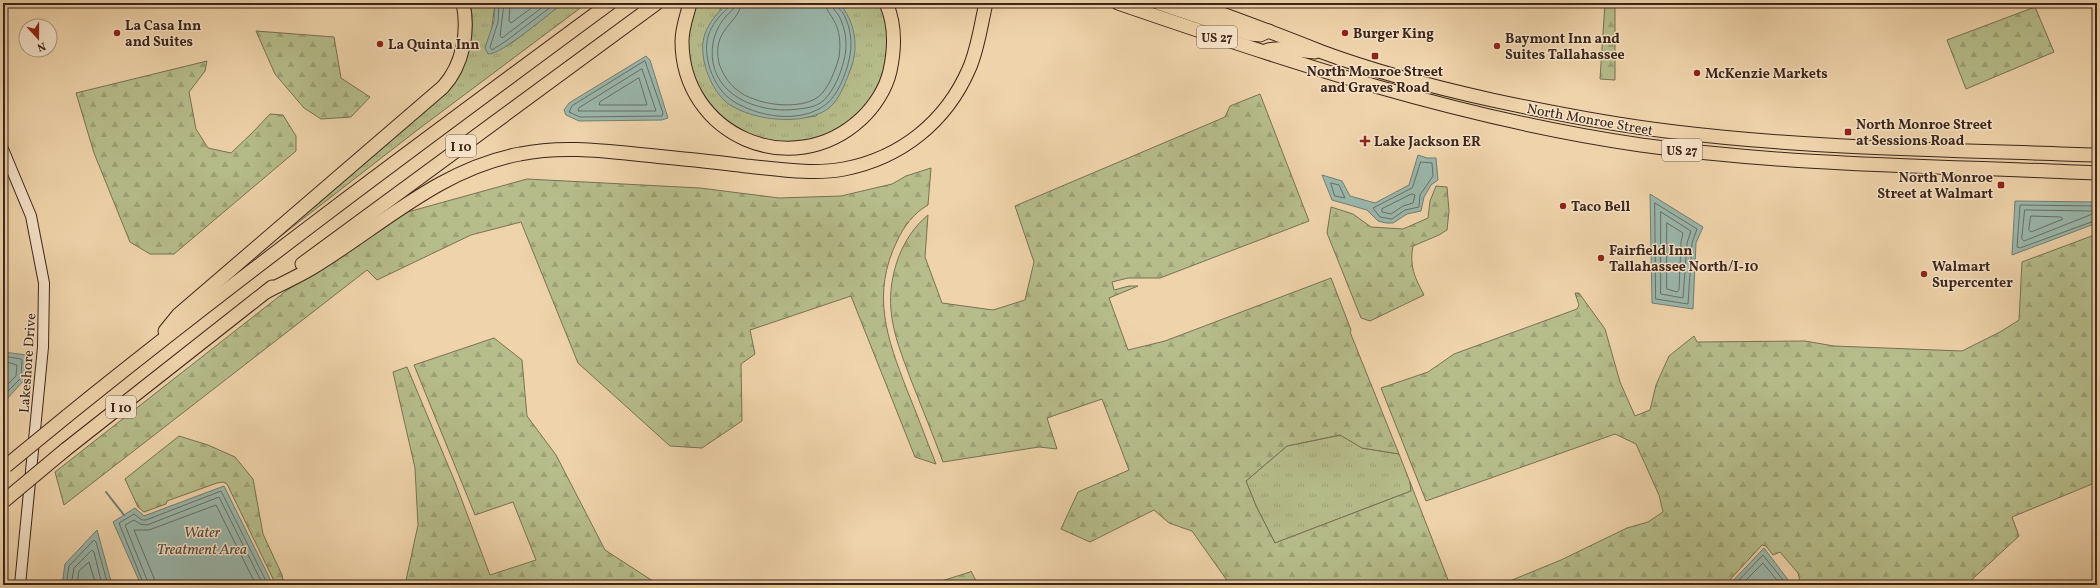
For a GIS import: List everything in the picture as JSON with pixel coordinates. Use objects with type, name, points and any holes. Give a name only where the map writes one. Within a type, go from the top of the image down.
[{"type":"highway","points":[[148,351],[178,315],[443,87],[451,78],[461,54],[466,22],[463,3]]},
{"type":"highway","name":"I 10","points":[[4,467],[148,351],[423,141],[610,3]]},
{"type":"highway","name":"I 10","points":[[4,501],[65,450],[266,292],[367,215],[657,3]]},
{"type":"highway","points":[[690,3],[684,25],[682,41],[689,77],[697,96],[709,113],[724,127],[746,140],[766,147],[789,149],[811,147],[849,131],[865,116],[878,99],[888,78],[894,53],[893,29],[886,3]]},
{"type":"highway","points":[[266,292],[312,268],[434,186],[470,168],[495,159],[546,150],[588,149],[782,170],[821,171],[843,169],[873,161],[915,139],[942,114],[960,88],[970,67],[986,3]]},
{"type":"highway","name":"North Monroe Street","points":[[1118,3],[1262,53],[1453,108],[1578,134],[1749,158],[2097,173]]},
{"type":"highway","points":[[1159,3],[1250,34],[1260,35],[1269,31]]},
{"type":"highway","name":"North Monroe Street","points":[[1191,3],[1322,52],[1396,75],[1490,99],[1581,117],[1674,132],[1825,145],[2097,155]]},
{"type":"highway","points":[[1262,53],[1274,48],[1291,51],[1322,52]]},
{"type":"highway","points":[[1578,134],[1581,117]]},
{"type":"highway","points":[[1935,149],[1935,167]]},
{"type":"street","name":"Lakeshore Drive","points":[[3,149],[31,216],[41,261],[45,297],[43,347],[20,585]]},
{"type":"green space","points":[[470,3],[495,3],[491,34],[509,45],[563,3],[587,3],[416,131],[259,253],[434,100],[437,101],[440,98],[456,74],[468,48],[472,32],[472,13]]},
{"type":"green space","points":[[695,3],[728,3],[720,9],[730,104],[742,109],[762,116],[781,119],[816,116],[840,87],[851,68],[853,45],[851,31],[846,13],[839,3],[880,3],[886,19],[889,43],[884,74],[868,106],[837,132],[803,143],[760,141],[714,113],[693,79],[687,40]]},
{"type":"green space","points":[[1605,3],[1615,3],[1615,80],[1600,79]]},
{"type":"green space","points":[[2035,7],[2054,52],[1966,89],[1947,40]]},
{"type":"green space","points":[[256,31],[334,37],[341,78],[370,97],[351,117],[321,119],[304,108],[275,74]]},
{"type":"green space","points":[[207,61],[205,71],[189,92],[196,129],[208,148],[231,153],[270,114],[283,115],[296,136],[296,151],[174,254],[150,254],[130,242],[94,153],[76,93]]},
{"type":"green space","points":[[1260,94],[1309,221],[1160,278],[1128,278],[1112,282],[1114,290],[1129,286],[1138,286],[1109,298],[1128,350],[1165,341],[1331,278],[1351,330],[1350,332],[1399,454],[1362,448],[1340,435],[1287,446],[1246,481],[1256,506],[1275,543],[1411,491],[1410,482],[1450,585],[1228,585],[1226,579],[1192,531],[1169,523],[1154,510],[1090,542],[1061,529],[1078,492],[1129,470],[1102,399],[1047,418],[1057,449],[1039,447],[943,462],[911,380],[899,346],[892,319],[892,284],[898,258],[910,234],[928,215],[925,257],[942,303],[993,310],[1025,300],[1034,262],[1015,206],[1225,117],[1230,106]]},
{"type":"green space","points":[[931,168],[928,205],[910,220],[897,241],[889,261],[883,298],[888,334],[893,352],[936,464],[915,457],[851,296],[750,330],[755,354],[741,364],[742,421],[702,448],[670,446],[578,363],[521,222],[471,235],[377,280],[367,270],[64,505],[55,472],[286,291],[404,213],[527,179],[700,188],[779,198],[841,196],[892,184],[906,176]]},
{"type":"green space","points":[[1436,186],[1447,187],[1449,211],[1447,230],[1413,246],[1412,253],[1412,266],[1424,295],[1370,321],[1361,318],[1327,233],[1331,207],[1353,214],[1371,227],[1403,229],[1428,218],[1430,201]]},
{"type":"green space","points":[[2097,234],[2097,482],[2012,517],[2019,536],[1966,585],[1801,585],[1798,573],[1780,552],[1773,555],[1766,546],[1762,545],[1725,585],[1500,585],[1561,560],[1627,528],[1648,522],[1663,512],[1659,495],[1636,444],[1615,434],[1426,501],[1381,388],[1428,372],[1454,354],[1577,309],[1579,305],[1575,293],[1579,293],[1605,329],[1620,382],[1635,416],[1650,410],[1656,385],[1669,356],[1694,336],[1697,342],[1805,341],[1834,346],[1962,351],[2000,332],[2019,320],[2022,262]]},
{"type":"green space","points":[[494,338],[522,360],[527,416],[556,455],[605,550],[659,585],[461,585],[439,582],[425,585],[405,585],[418,525],[415,468],[393,372],[407,367],[455,482],[490,575],[536,560],[513,502],[475,515],[414,365]]},
{"type":"green space","points":[[1341,435],[1362,448],[1399,454],[1410,482],[1411,491],[1275,543],[1256,506],[1246,481],[1287,446]]},
{"type":"green space","points":[[179,436],[208,445],[235,457],[253,479],[263,534],[282,575],[284,585],[276,585],[227,484],[223,482],[217,483],[167,501],[166,504],[144,512],[138,507],[125,479]]},
{"type":"green space","points":[[971,571],[978,585],[929,585],[970,572]]},
{"type":"water","points":[[495,3],[563,3],[514,41],[494,53],[488,54],[485,48],[494,21]]},
{"type":"water","points":[[728,3],[839,3],[849,18],[852,26],[855,51],[845,84],[836,100],[829,108],[814,115],[798,119],[772,119],[746,113],[730,105],[723,99],[716,91],[706,70],[703,48],[704,38],[709,25],[716,15]]},
{"type":"water","points":[[646,56],[650,60],[668,118],[662,120],[579,121],[566,115],[564,110],[569,103]]},
{"type":"water","points":[[1418,155],[1427,158],[1436,158],[1438,180],[1431,185],[1424,197],[1421,211],[1407,214],[1393,223],[1378,221],[1367,210],[1332,200],[1322,175],[1342,181],[1350,196],[1375,203],[1409,185]]},
{"type":"water","points":[[1650,194],[1703,227],[1696,243],[1693,309],[1652,303]]},
{"type":"water","points":[[2015,201],[2097,202],[2097,223],[2012,255]]},
{"type":"water","points":[[3,352],[27,355],[25,379],[6,400],[3,397]]},
{"type":"water","name":"Water Treatment Area","points":[[224,486],[273,585],[141,585],[113,522],[135,508],[144,516]]},
{"type":"water","points":[[97,530],[112,585],[62,585],[65,564]]},
{"type":"water","points":[[1764,548],[1792,585],[1729,585]]},
{"type":"waterway","points":[[106,492],[124,515]]},
{"type":"place","name":"La Casa Inn and Suites","points":[[117,33]]},
{"type":"place","name":"Burger King","points":[[1345,33]]},
{"type":"place","name":"La Quinta Inn","points":[[380,44]]},
{"type":"place","name":"Baymont Inn and Suites Tallahassee","points":[[1497,46]]},
{"type":"place","name":"North Monroe Street and Graves Road","points":[[1375,56]]},
{"type":"place","name":"McKenzie Markets","points":[[1697,73]]},
{"type":"place","name":"North Monroe Street at Sessions Road","points":[[1848,132]]},
{"type":"place","name":"Lake Jackson ER","points":[[1365,141]]},
{"type":"place","name":"North Monroe Street at Walmart","points":[[2001,185]]},
{"type":"place","name":"Taco Bell","points":[[1563,206]]},
{"type":"place","name":"Fairfield Inn Tallahassee North/I-10","points":[[1601,258]]},
{"type":"place","name":"Walmart Supercenter","points":[[1924,274]]}]
